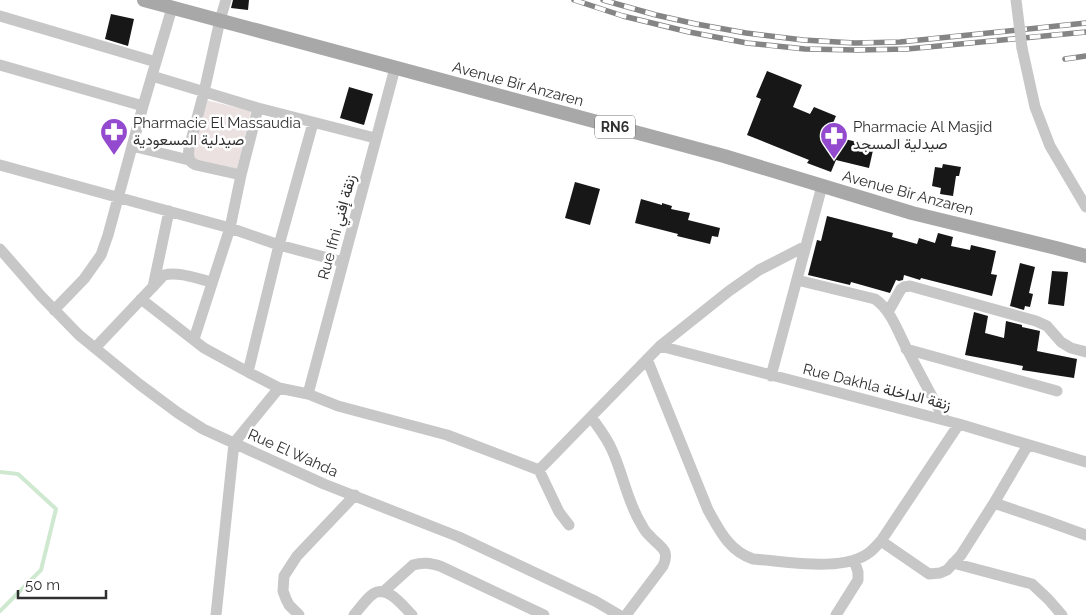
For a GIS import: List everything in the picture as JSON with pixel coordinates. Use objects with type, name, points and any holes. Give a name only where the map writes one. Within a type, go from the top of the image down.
[{"type":"main road","name":"Avenue Bir Anzaren","points":[[144,0],[724,156],[912,213],[1086,256]]},
{"type":"street","points":[[190,160],[189,148],[226,0]]},
{"type":"street","points":[[1016,0],[1022,48],[1035,107],[1050,146],[1086,207]]},
{"type":"street","points":[[54,310],[84,278],[102,255],[172,8]]},
{"type":"street","points":[[0,16],[156,62]]},
{"type":"street","points":[[0,65],[143,106]]},
{"type":"street","name":"Rue Ifni زنقة إفني","points":[[308,394],[395,68]]},
{"type":"street","points":[[152,76],[258,108],[375,138]]},
{"type":"street","points":[[194,339],[230,228],[258,108]]},
{"type":"street","points":[[248,372],[279,245],[313,123]]},
{"type":"street","points":[[132,146],[190,160],[196,165],[241,175]]},
{"type":"street","points":[[0,165],[118,196],[230,228],[279,245],[343,262]]},
{"type":"street","points":[[771,376],[822,186]]},
{"type":"street","points":[[153,287],[169,211]]},
{"type":"street","points":[[539,470],[660,346],[759,270],[806,246]]},
{"type":"street","name":"Rue El Wahda","points":[[0,249],[54,310],[80,335],[139,384],[203,430],[324,484],[459,537],[595,601],[618,615]]},
{"type":"street","points":[[95,348],[164,275],[177,274],[212,282]]},
{"type":"street","points":[[797,280],[875,299],[882,305],[888,312],[945,420]]},
{"type":"street","points":[[888,312],[901,289],[910,286],[1036,321],[1046,326],[1071,348],[1086,352]]},
{"type":"street","points":[[141,299],[204,348],[279,388],[308,394],[338,406],[447,435],[539,470],[559,512],[569,525]]},
{"type":"street","name":"Rue Dakhla زنقة الداخلة","points":[[660,346],[945,420],[1086,462]]},
{"type":"street","points":[[906,349],[1058,391]]},
{"type":"street","points":[[647,359],[708,510],[734,549],[753,559],[829,564],[854,560],[869,553],[881,541],[959,424]]},
{"type":"street","points":[[216,615],[234,443],[279,388]]},
{"type":"street","points":[[591,417],[603,432],[612,451],[637,518],[647,534],[666,553],[666,560],[663,566],[626,615]]},
{"type":"street","points":[[881,541],[929,574],[947,570],[960,555],[994,504],[1028,445]]},
{"type":"street","points":[[300,615],[289,605],[286,599],[283,591],[284,576],[302,551],[355,495]]},
{"type":"street","points":[[994,504],[1086,535]]},
{"type":"street","points":[[836,615],[858,580],[858,572],[854,560]]},
{"type":"street","points":[[383,592],[413,564],[428,563],[440,566],[544,615]]},
{"type":"street","points":[[954,563],[1032,584],[1062,615]]},
{"type":"street","points":[[354,615],[371,595],[378,591],[394,597],[412,615]]},
{"type":"shaded area","points":[[206,100],[251,111],[237,169],[196,161],[193,157]]},
{"type":"building","points":[[233,0],[249,0],[248,10],[231,8]]},
{"type":"building","points":[[111,14],[134,19],[128,46],[105,39]]},
{"type":"building","points":[[767,71],[802,85],[793,107],[810,114],[814,107],[836,116],[828,135],[874,146],[869,168],[836,160],[831,172],[807,163],[809,160],[747,135],[761,99],[756,97]]},
{"type":"building","points":[[349,87],[373,94],[364,125],[340,118]]},
{"type":"building","points":[[943,164],[961,167],[959,176],[956,176],[953,196],[940,194],[941,188],[932,186],[935,167],[942,168]]},
{"type":"building","points":[[575,182],[600,189],[590,225],[565,218]]},
{"type":"building","points":[[641,199],[662,205],[662,203],[672,206],[671,209],[690,213],[688,220],[720,228],[718,237],[712,236],[710,244],[635,223]]},
{"type":"building","points":[[827,216],[893,233],[892,237],[917,244],[919,238],[935,243],[938,233],[953,237],[951,246],[970,250],[971,245],[996,251],[991,274],[997,275],[992,296],[904,275],[903,280],[896,280],[890,293],[851,282],[850,285],[808,275],[817,240],[821,241]]},
{"type":"building","points":[[1020,263],[1035,267],[1029,293],[1033,294],[1030,307],[1025,306],[1024,310],[1010,306]]},
{"type":"building","points":[[1052,271],[1068,272],[1064,306],[1048,304]]},
{"type":"building","points":[[974,312],[988,316],[985,333],[1004,338],[1006,321],[1040,331],[1037,351],[1077,359],[1074,378],[1022,370],[1023,366],[965,355]]},
{"type":"waterway","points":[[0,472],[18,474],[56,509],[41,570],[0,611]]},
{"type":"railway","points":[[574,0],[623,16],[689,32],[747,43],[805,49],[907,49],[1086,32]]},
{"type":"railway","points":[[603,0],[656,15],[746,33],[803,40],[855,43],[900,42],[1086,23]]},
{"type":"railway","points":[[1065,59],[1086,56]]},
{"type":"place","name":"Pharmacie El Massaudia صيدلية المسعودية","points":[[114,156]]},
{"type":"place","name":"Pharmacie Al Masjid صيدلية المسجد","points":[[834,160]]}]
